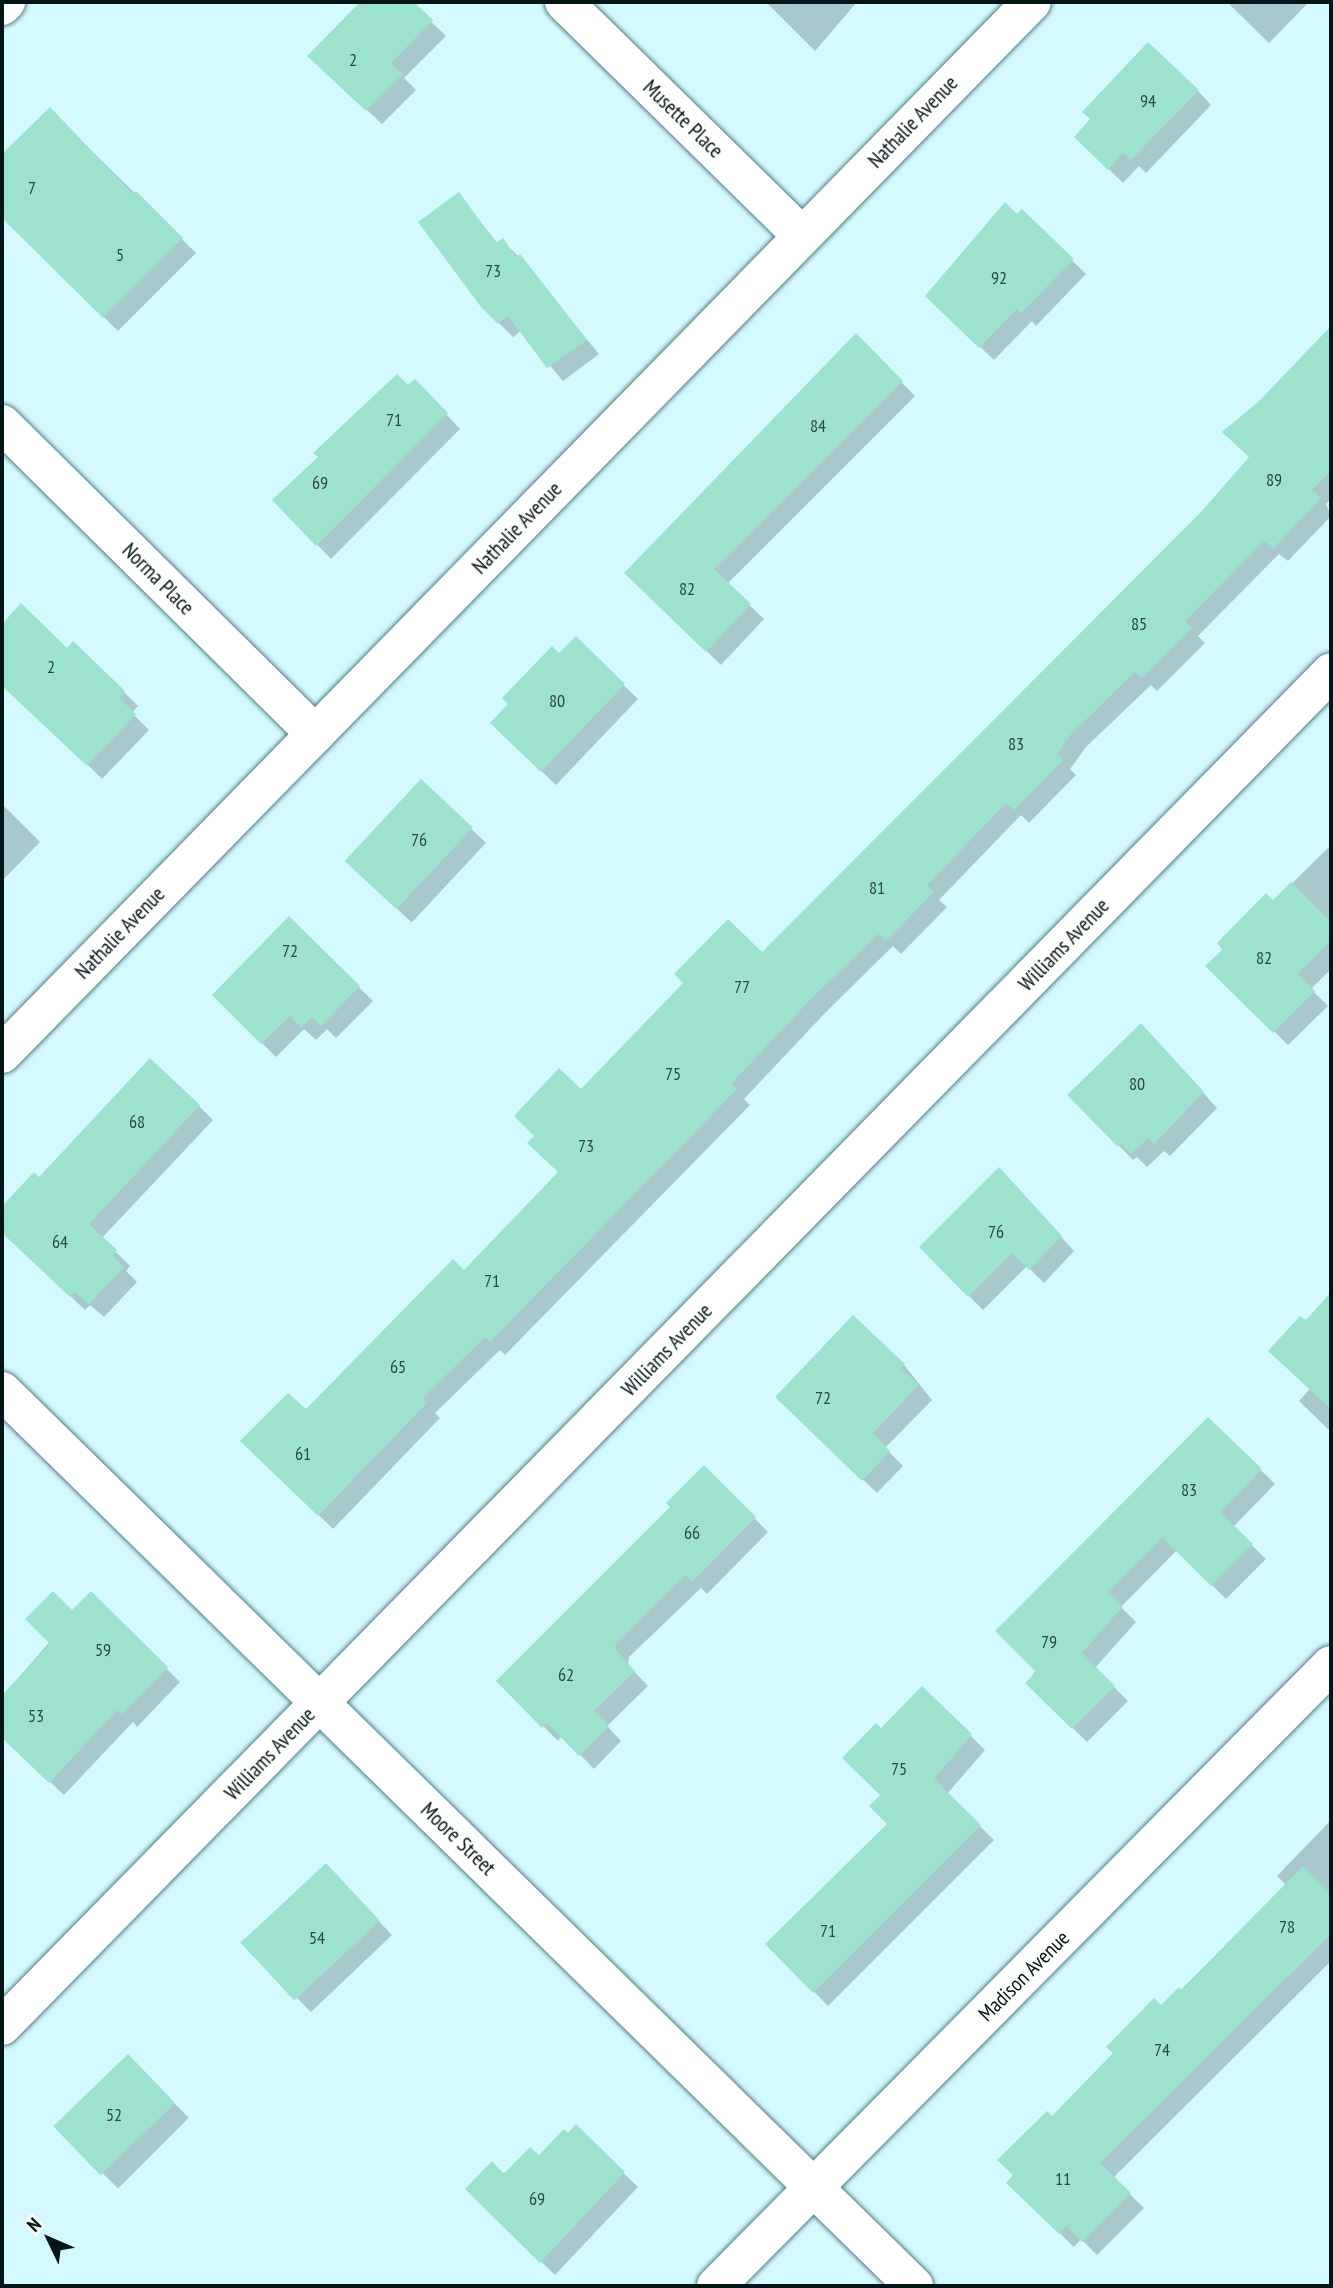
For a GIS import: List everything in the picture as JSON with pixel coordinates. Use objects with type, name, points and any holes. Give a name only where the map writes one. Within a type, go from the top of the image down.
[{"type":"street","points":[[2,6],[6,2]]},
{"type":"street","name":"Musette Place","points":[[564,2],[802,236]]},
{"type":"street","name":"Nathalie Avenue","points":[[2,1054],[1031,2]]},
{"type":"street","name":"Norma Place","points":[[2,424],[314,734]]},
{"type":"street","name":"Williams Avenue","points":[[2,2026],[1331,672]]},
{"type":"street","name":"Moore Street","points":[[2,1391],[914,2286]]},
{"type":"street","name":"Madison Avenue","points":[[716,2286],[1331,1665]]},
{"type":"building","points":[[360,2],[414,2],[433,20],[391,63],[403,74],[366,111],[307,56]]},
{"type":"building","points":[[1148,42],[1199,90],[1131,160],[1123,153],[1108,170],[1074,137],[1090,119],[1082,112]]},
{"type":"building","points":[[50,107],[133,194],[136,191],[183,238],[103,318],[2,218],[2,154]]},
{"type":"building","points":[[459,192],[496,243],[503,238],[516,257],[520,254],[587,340],[547,368],[508,316],[498,324],[481,307],[418,222]]},
{"type":"building","points":[[1005,202],[1017,214],[1022,209],[1074,259],[1021,313],[1017,309],[979,348],[925,296]]},
{"type":"building","points":[[1331,326],[1331,471],[1312,490],[1321,498],[1273,549],[1264,541],[1185,621],[1192,628],[1142,678],[1135,672],[1072,733],[1057,754],[1063,760],[1014,810],[1006,803],[927,885],[934,892],[886,941],[878,934],[810,1000],[731,1084],[737,1089],[490,1342],[485,1337],[423,1398],[427,1403],[318,1516],[240,1441],[288,1393],[306,1409],[453,1259],[464,1270],[558,1172],[527,1143],[534,1136],[514,1116],[559,1068],[581,1089],[683,983],[674,974],[728,919],[762,952],[1202,511],[1249,457],[1222,432],[1258,402]]},
{"type":"building","points":[[856,333],[903,381],[714,569],[751,604],[706,652],[624,573]]},
{"type":"building","points":[[397,374],[408,385],[415,379],[448,413],[316,546],[272,500],[318,457],[313,453]]},
{"type":"building","points":[[21,603],[67,648],[73,641],[125,691],[119,698],[136,714],[87,766],[2,686],[2,624]]},
{"type":"building","points":[[576,636],[625,684],[541,772],[490,723],[508,704],[502,698],[552,646],[559,653]]},
{"type":"building","points":[[421,779],[473,827],[397,909],[345,861]]},
{"type":"building","points":[[1291,882],[1331,922],[1331,940],[1298,974],[1315,991],[1273,1033],[1205,966],[1222,950],[1217,943],[1266,893],[1273,900]]},
{"type":"building","points":[[289,916],[360,986],[321,1026],[312,1017],[301,1028],[290,1016],[261,1044],[212,995]]},
{"type":"building","points":[[1141,1023],[1204,1092],[1154,1144],[1148,1138],[1131,1154],[1122,1144],[1118,1147],[1067,1095]]},
{"type":"building","points":[[150,1058],[200,1105],[89,1224],[117,1250],[113,1256],[124,1267],[89,1304],[75,1292],[70,1297],[2,1233],[2,1206],[34,1172],[39,1177]]},
{"type":"building","points":[[999,1167],[1062,1236],[1029,1270],[1012,1253],[968,1297],[919,1247]]},
{"type":"building","points":[[1331,1292],[1331,1409],[1268,1351],[1300,1316],[1306,1320]]},
{"type":"building","points":[[853,1315],[905,1364],[901,1368],[919,1385],[873,1433],[890,1451],[862,1481],[775,1397]]},
{"type":"building","points":[[1208,1417],[1262,1469],[1220,1512],[1253,1544],[1211,1586],[1162,1537],[1109,1592],[1123,1606],[1082,1653],[1115,1686],[1072,1729],[1025,1683],[1036,1672],[995,1631]]},
{"type":"building","points":[[704,1465],[756,1517],[692,1582],[686,1575],[616,1643],[615,1649],[635,1671],[594,1711],[609,1726],[579,1756],[547,1723],[542,1728],[496,1681],[670,1507],[666,1503]]},
{"type":"building","points":[[53,1591],[72,1610],[91,1591],[168,1667],[122,1714],[117,1710],[49,1783],[2,1738],[2,1695],[50,1644],[25,1619]]},
{"type":"building","points":[[922,1686],[972,1734],[934,1779],[981,1825],[813,1993],[765,1944],[887,1824],[869,1806],[880,1795],[842,1758],[876,1723],[881,1728]]},
{"type":"building","points":[[326,1863],[380,1921],[294,2001],[240,1943]]},
{"type":"building","points":[[1303,1866],[1331,1894],[1331,1934],[1100,2163],[1131,2193],[1082,2242],[1066,2226],[1059,2234],[1006,2183],[1013,2175],[997,2160],[1047,2111],[1052,2116],[1113,2053],[1106,2047],[1154,1998],[1161,2005],[1179,1987],[1181,1990]]},
{"type":"building","points":[[128,2054],[175,2103],[100,2175],[53,2126]]},
{"type":"building","points":[[576,2124],[625,2172],[540,2263],[465,2189],[492,2161],[504,2174],[530,2147],[539,2155],[564,2129],[568,2133]]}]
